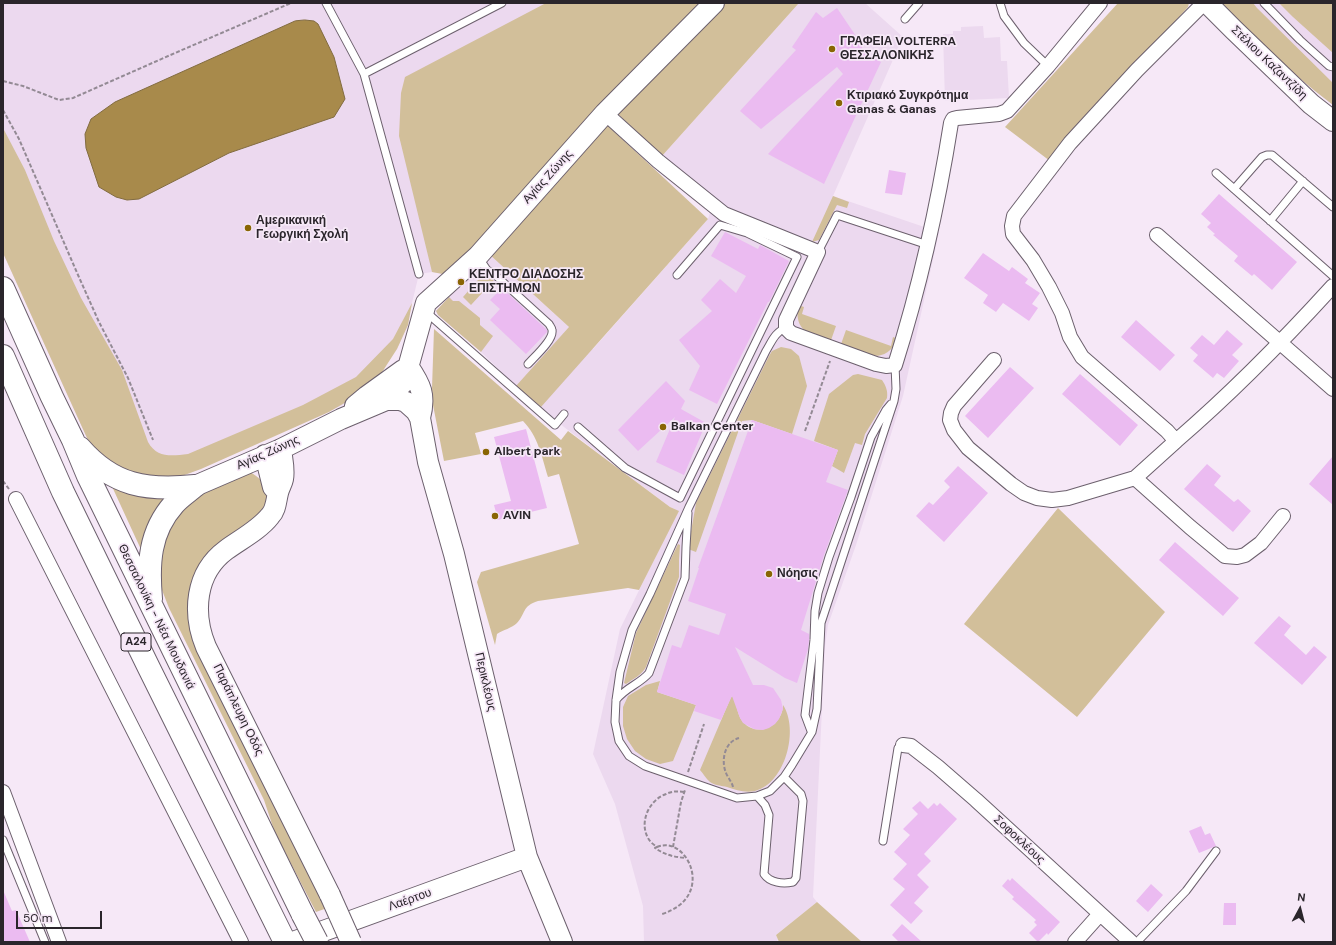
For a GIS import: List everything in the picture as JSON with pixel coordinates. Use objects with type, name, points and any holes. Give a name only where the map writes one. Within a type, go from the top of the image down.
[{"type":"highway","name":"Θεσσαλονίκη - Νέα Μουδανιά","points":[[3,288],[88,476],[153,611],[317,942]]},
{"type":"highway","name":"Α24","points":[[3,356],[63,492],[281,934]]},
{"type":"highway","points":[[73,440],[86,455],[103,470],[119,479],[150,487],[195,486]]},
{"type":"highway","points":[[153,611],[149,563],[158,528],[174,504],[195,486]]},
{"type":"street","name":"Αγίας Ζώνης","points":[[386,400],[404,382],[426,303],[478,256],[605,113],[714,3]]},
{"type":"street","points":[[605,113],[658,161],[724,214],[818,252],[786,320],[786,328],[791,333],[834,350],[876,364],[886,366],[895,365],[913,306],[928,244],[951,122],[953,119],[957,118],[999,114],[1007,111],[1048,66],[1100,3]]},
{"type":"street","points":[[1176,441],[1167,431],[1082,357],[1070,337],[1062,313],[1049,287],[1033,260],[1013,234],[1012,226],[1014,216],[1070,143],[1137,70],[1204,3]]},
{"type":"street","name":"Στέλιου Καζαντζίδη","points":[[1207,3],[1311,104],[1333,121]]},
{"type":"street","points":[[1157,235],[1333,389]]},
{"type":"street","points":[[994,360],[954,406],[950,420],[954,430],[968,448],[1024,493],[1037,498],[1052,500],[1068,498],[1135,478],[1231,393],[1280,344],[1333,286]]},
{"type":"street","points":[[341,419],[367,396],[408,366]]},
{"type":"street","name":"Περικλέους","points":[[408,366],[428,462],[454,554],[527,857],[562,942]]},
{"type":"street","points":[[341,419],[386,400],[400,400],[410,405],[418,415]]},
{"type":"street","name":"Αγίας Ζώνης","points":[[195,486],[273,452],[341,419]]},
{"type":"street","points":[[273,452],[269,474],[272,487],[278,493]]},
{"type":"street","name":"Παράπλευρη Οδός","points":[[273,452],[284,466],[283,477],[276,504],[271,516],[263,524],[225,550],[214,561],[207,572],[200,592],[198,619],[203,638],[209,651],[330,895],[351,942]]},
{"type":"street","points":[[237,468],[254,469],[269,474]]},
{"type":"street","points":[[1135,478],[1225,556],[1237,557],[1245,555],[1261,543],[1283,516]]},
{"type":"street","points":[[16,500],[240,940]]},
{"type":"street","name":"Σοφοκλέους","points":[[903,745],[911,746],[938,767],[1131,942]]},
{"type":"street","points":[[3,792],[59,942]]},
{"type":"street","name":"Λαέρτου","points":[[293,942],[527,857]]},
{"type":"street","points":[[1075,942],[1100,914]]},
{"type":"lane","points":[[326,3],[364,74],[419,274]]},
{"type":"lane","points":[[364,74],[502,3]]},
{"type":"lane","points":[[905,19],[919,3]]},
{"type":"lane","points":[[1000,3],[1004,16],[1024,43],[1048,66]]},
{"type":"lane","points":[[1264,3],[1300,40],[1329,66],[1333,67]]},
{"type":"lane","points":[[1234,189],[1262,157],[1272,155],[1333,207]]},
{"type":"lane","points":[[1216,173],[1333,276]]},
{"type":"lane","points":[[1270,221],[1303,181]]},
{"type":"lane","points":[[818,252],[837,215],[928,244]]},
{"type":"lane","points":[[578,427],[625,468],[680,498],[797,257],[747,233],[720,225],[677,275]]},
{"type":"lane","points":[[478,256],[487,270],[493,273],[549,324],[552,330],[548,342],[528,364]]},
{"type":"lane","points":[[424,310],[555,424],[564,414]]},
{"type":"lane","points":[[786,328],[775,335],[766,351],[689,507],[632,630],[620,672],[615,722],[619,741],[629,756],[645,766],[685,781],[737,798],[758,796],[770,791],[784,777],[812,732],[817,709],[821,623],[894,401],[896,389],[895,365]]},
{"type":"lane","points":[[812,732],[805,715],[818,593],[871,437],[886,410],[894,401]]},
{"type":"lane","points":[[616,700],[625,690],[649,673],[683,585],[686,572],[689,507]]},
{"type":"lane","points":[[883,840],[898,748],[903,745]]},
{"type":"lane","points":[[758,796],[765,805],[768,815],[764,874],[773,882],[793,882],[796,878],[803,800],[801,794],[784,777]]},
{"type":"lane","points":[[3,840],[45,942]]},
{"type":"lane","points":[[1137,942],[1186,891],[1216,851]]},
{"type":"path","points":[[3,81],[23,86],[59,100],[73,98],[291,3]]},
{"type":"path","points":[[3,110],[19,139],[99,322],[128,378],[153,440]]},
{"type":"path","points":[[805,431],[834,350]]},
{"type":"path","points":[[673,847],[685,781],[704,724]]},
{"type":"path","points":[[731,796],[734,786],[724,768],[724,759],[726,749],[733,739],[739,738]]},
{"type":"path","points":[[684,792],[676,791],[656,799],[649,808],[645,818],[645,829],[648,839],[657,847],[655,848],[664,854],[686,858]]},
{"type":"path","points":[[657,847],[662,845],[673,847],[682,853],[693,873],[693,884],[689,895],[682,904],[673,910],[662,914]]},
{"type":"shaded area","name":"Αμερικανική Γεωργική Σχολή","points":[[3,3],[700,3],[448,275],[432,272],[419,274],[408,325],[397,349],[343,405],[190,473],[87,438],[3,253]]},
{"type":"shaded area","points":[[546,3],[700,3],[518,203],[448,275],[432,272],[399,136],[401,93],[405,77]]},
{"type":"shaded area","points":[[724,3],[799,3],[662,156],[618,114],[692,33]]},
{"type":"shaded area","points":[[799,3],[865,3],[903,37],[833,196],[939,232],[903,396],[856,545],[828,625],[825,646],[813,897],[817,902],[776,935],[778,940],[776,942],[644,942],[643,906],[615,804],[593,754],[620,629],[678,511],[670,507],[564,427],[516,386],[481,352],[438,315],[436,311],[489,254],[593,349],[708,219],[712,206],[662,156]]},
{"type":"shaded area","points":[[1118,3],[1189,3],[1188,7],[1050,161],[1005,127]]},
{"type":"shaded area","points":[[1222,3],[1333,3],[1333,105],[1274,57]]},
{"type":"shaded area","points":[[1222,3],[1253,3],[1333,83],[1333,105],[1274,57]]},
{"type":"shaded area","points":[[1279,3],[1333,3],[1333,53],[1293,17]]},
{"type":"shaded area","points":[[295,21],[314,21],[318,24],[334,57],[345,99],[334,117],[229,153],[139,199],[127,200],[116,197],[99,187],[86,148],[85,134],[91,119],[115,102]]},
{"type":"shaded area","points":[[983,26],[984,38],[1000,37],[1001,61],[1007,61],[1009,98],[945,101],[943,34],[953,34],[953,31],[961,31],[961,27]]},
{"type":"shaded area","points":[[607,125],[708,219],[541,407],[516,386],[569,327],[489,254]]},
{"type":"shaded area","points":[[3,128],[25,170],[54,241],[81,298],[122,370],[148,442],[156,451],[165,455],[188,454],[303,405],[356,377],[393,339],[412,303],[408,325],[397,349],[377,380],[360,394],[329,412],[201,469],[179,477],[165,479],[127,473],[96,451],[87,438],[3,253]]},
{"type":"shaded area","points":[[833,196],[849,202],[847,208],[837,205],[819,240],[812,242]]},
{"type":"shaded area","points":[[485,272],[494,280],[471,305],[463,297]]},
{"type":"shaded area","points":[[449,297],[453,301],[459,301],[480,318],[480,325],[493,336],[481,352],[438,315],[436,311]]},
{"type":"shaded area","points":[[798,305],[804,307],[802,314],[836,326],[830,343],[810,334],[801,327],[797,314]]},
{"type":"shaded area","points":[[434,329],[561,440],[568,431],[670,507],[679,511],[639,590],[628,588],[538,601],[529,605],[515,625],[497,634],[495,645],[477,582],[481,572],[579,544],[559,474],[548,477],[536,440],[523,421],[475,433],[481,454],[444,461],[433,405],[432,388]]},
{"type":"shaded area","points":[[846,330],[891,346],[893,337],[898,339],[892,348],[886,353],[872,356],[840,347]]},
{"type":"shaded area","points":[[781,347],[791,349],[799,356],[807,386],[792,434],[752,420],[742,421],[696,552],[688,549],[696,503],[769,356],[772,351]]},
{"type":"shaded area","points":[[858,374],[882,380],[885,384],[887,398],[865,434],[862,445],[855,443],[844,473],[832,466],[838,450],[814,441],[829,394],[853,375]]},
{"type":"shaded area","points":[[250,472],[261,480],[266,489],[267,495],[264,506],[261,512],[211,550],[191,600],[330,907],[316,912],[275,833],[264,800],[169,608],[160,585],[157,565],[165,523],[186,497]]},
{"type":"shaded area","points":[[109,480],[177,489],[144,556]]},
{"type":"shaded area","points":[[1058,508],[1165,612],[1077,717],[964,624]]},
{"type":"shaded area","points":[[678,544],[680,545],[679,577],[646,667],[640,675],[626,684],[624,683],[636,633]]},
{"type":"shaded area","points":[[660,681],[657,692],[696,705],[673,761],[660,764],[646,759],[635,751],[627,739],[623,726],[623,707],[628,696],[646,685]]},
{"type":"shaded area","points":[[734,696],[738,713],[743,722],[749,727],[762,729],[774,724],[782,712],[783,705],[788,715],[790,727],[789,741],[787,754],[782,767],[775,778],[766,786],[755,791],[741,791],[714,784],[709,781],[700,770],[731,697]]},
{"type":"shaded area","points":[[817,902],[862,942],[779,942],[776,935]]},
{"type":"building","name":"Κτιριακό Συγκρότημα Ganas & Ganas","points":[[837,8],[862,45],[862,52],[881,62],[824,184],[768,154],[843,74],[837,67],[761,129],[740,111],[796,50],[792,47],[816,12],[823,18]]},
{"type":"building","points":[[889,170],[906,173],[902,195],[885,193]]},
{"type":"building","points":[[1219,194],[1297,262],[1272,290],[1254,274],[1252,276],[1234,261],[1238,256],[1213,235],[1215,234],[1207,227],[1211,223],[1201,214]]},
{"type":"building","points":[[725,232],[758,249],[760,245],[789,261],[717,404],[689,390],[700,366],[679,340],[712,311],[701,300],[720,279],[736,293],[746,276],[711,256]]},
{"type":"building","points":[[983,253],[1009,271],[1012,267],[1028,279],[1025,283],[1040,293],[1032,304],[1038,308],[1029,321],[1003,303],[996,312],[983,303],[988,295],[964,278]]},
{"type":"building","points":[[502,288],[547,330],[547,332],[526,354],[490,320],[500,309],[490,300]]},
{"type":"building","points":[[1136,320],[1175,355],[1160,371],[1121,337]]},
{"type":"building","points":[[1227,330],[1243,344],[1232,355],[1239,361],[1224,378],[1217,373],[1213,378],[1193,361],[1198,355],[1190,348],[1202,335],[1214,345]]},
{"type":"building","points":[[1010,367],[1034,388],[988,438],[965,416]]},
{"type":"building","points":[[1080,374],[1138,425],[1120,446],[1062,394]]},
{"type":"building","name":"Balkan Center","points":[[666,381],[685,401],[681,409],[706,423],[684,475],[656,462],[675,417],[638,451],[618,430]]},
{"type":"building","name":"Νόησις","points":[[752,420],[838,450],[826,482],[848,490],[824,555],[801,630],[809,634],[809,640],[808,649],[797,683],[785,678],[735,647],[753,685],[764,685],[773,688],[781,700],[783,709],[779,719],[775,724],[763,730],[754,729],[743,723],[732,696],[721,720],[694,711],[696,705],[657,692],[672,645],[681,648],[689,625],[719,635],[726,614],[688,601],[698,568]]},
{"type":"building","points":[[526,429],[547,508],[498,520],[494,505],[511,501],[494,437]]},
{"type":"building","points":[[1333,456],[1333,505],[1309,484]]},
{"type":"building","points":[[1207,464],[1221,476],[1214,485],[1234,502],[1238,499],[1251,511],[1233,532],[1184,489]]},
{"type":"building","points":[[958,466],[988,493],[944,542],[916,516],[929,502],[933,505],[950,487],[944,481]]},
{"type":"building","points":[[1175,542],[1239,598],[1223,616],[1159,560]]},
{"type":"building","points":[[1279,616],[1291,626],[1284,635],[1306,655],[1314,646],[1327,657],[1302,685],[1254,643]]},
{"type":"building","points":[[920,801],[928,809],[934,803],[937,806],[940,803],[957,819],[924,854],[931,861],[917,875],[929,887],[914,903],[923,911],[911,924],[890,905],[905,889],[893,879],[907,864],[894,852],[910,835],[903,829],[918,814],[912,808]]},
{"type":"building","points":[[1201,826],[1205,835],[1210,833],[1216,846],[1199,853],[1189,831]]},
{"type":"building","points":[[1012,878],[1060,922],[1048,935],[1047,933],[1038,942],[1029,933],[1037,925],[1034,922],[1036,920],[1012,899],[1014,897],[1002,886],[1008,879],[1010,881]]},
{"type":"building","points":[[1151,884],[1163,895],[1148,912],[1136,901]]},
{"type":"building","points":[[3,890],[12,911],[16,910],[30,942],[3,942]]},
{"type":"building","points":[[1224,903],[1236,903],[1236,925],[1223,925]]},
{"type":"building","points":[[902,924],[922,942],[899,942],[892,935]]},
{"type":"place","name":"ΓΡΑΦΕΙΑ VOLTERRA ΘΕΣΣΑΛΟΝΙΚΗΣ","points":[[832,49]]},
{"type":"place","name":"Κτιριακό Συγκρότημα Ganas & Ganas","points":[[839,103]]},
{"type":"place","name":"Αμερικανική Γεωργική Σχολή","points":[[248,228]]},
{"type":"place","name":"ΚΕΝΤΡΟ ΔΙΑΔΟΣΗΣ ΕΠΙΣΤΗΜΩΝ","points":[[461,282]]},
{"type":"place","name":"Balkan Center","points":[[663,427]]},
{"type":"place","name":"Albert park","points":[[486,452]]},
{"type":"place","name":"AVIN","points":[[495,516]]},
{"type":"place","name":"Νόησις","points":[[769,574]]}]
